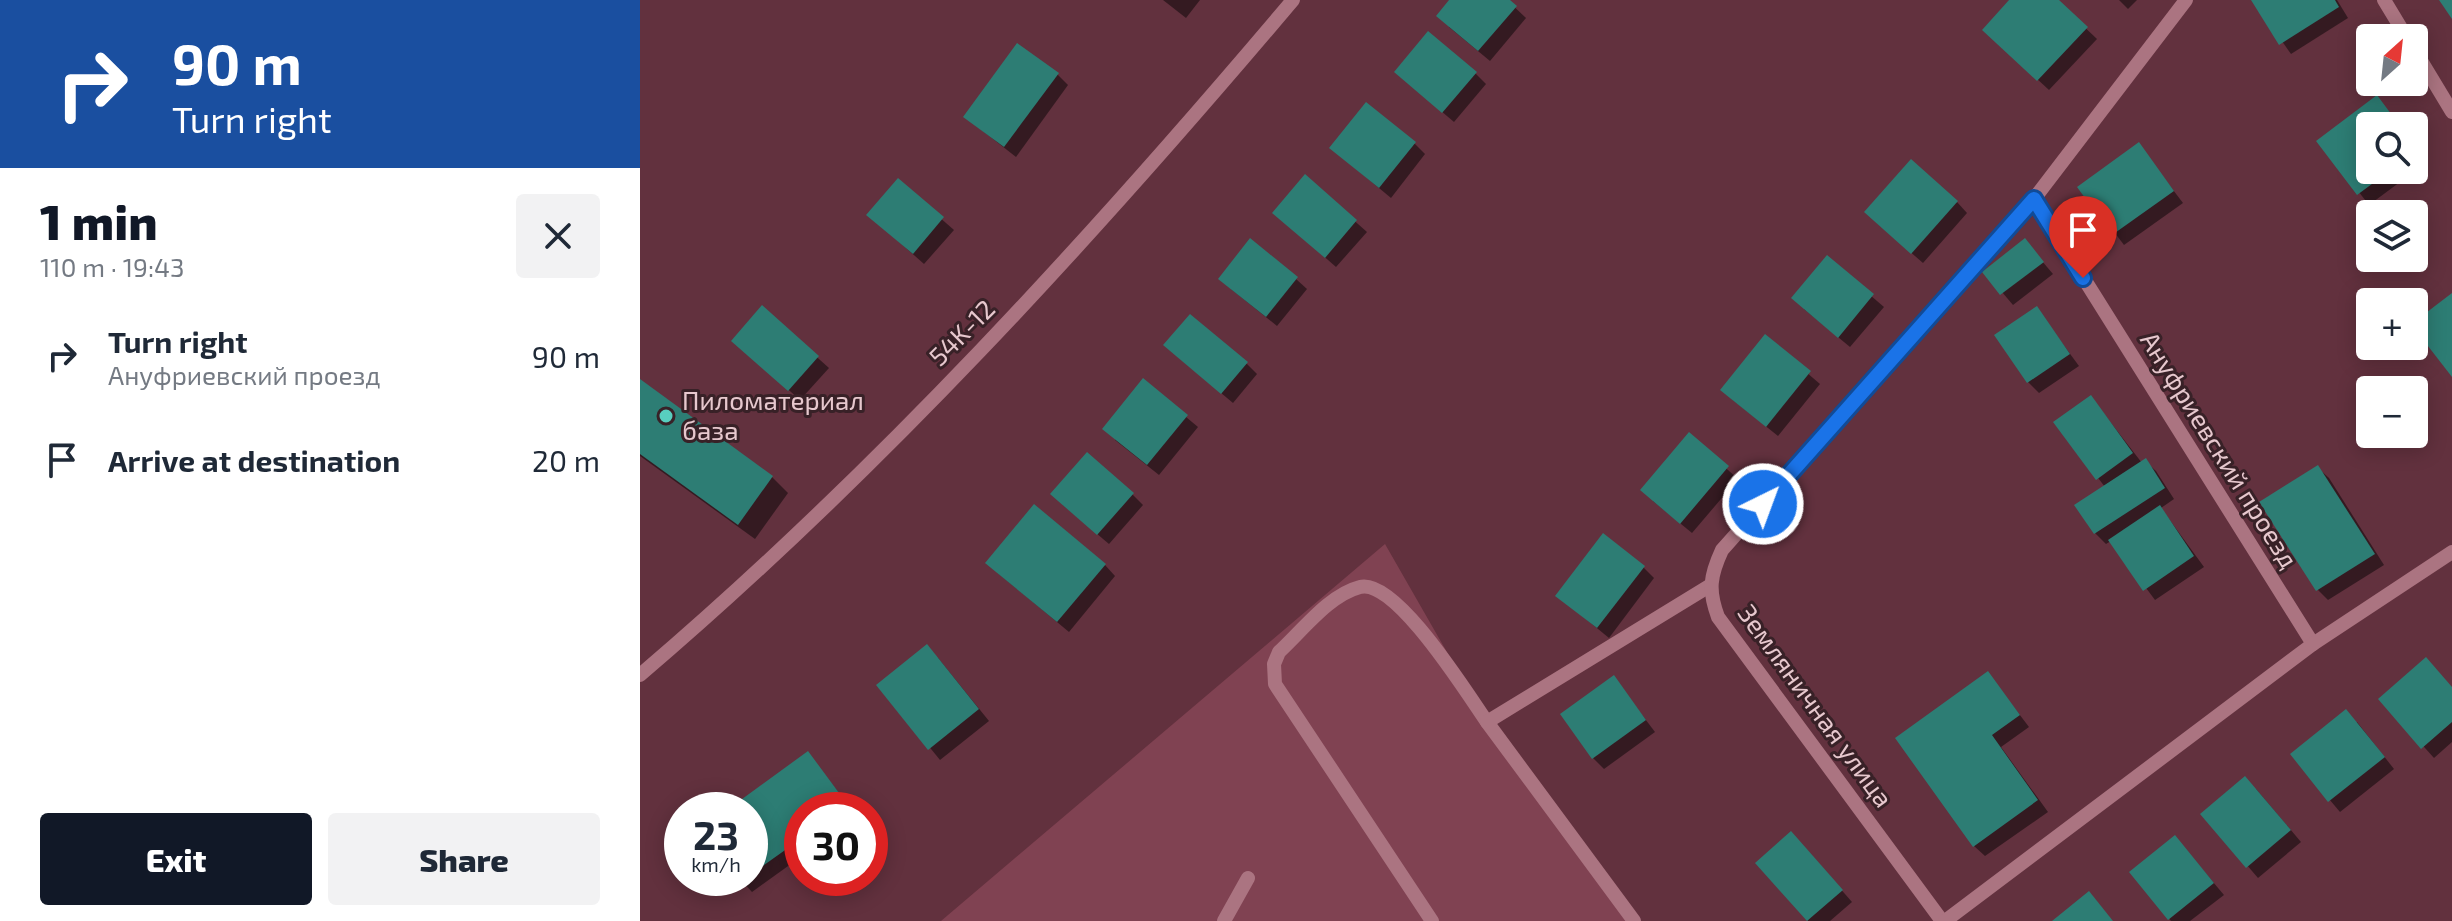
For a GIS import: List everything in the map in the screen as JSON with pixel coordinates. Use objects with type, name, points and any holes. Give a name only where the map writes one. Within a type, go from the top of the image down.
[{"type":"street","name":"54K-12","points":[[640,675],[748,583],[1014,315],[1202,107],[1293,0]]},
{"type":"street","name":"Земляничная улица","points":[[1944,921],[1718,617],[1710,575],[1722,550],[2034,199],[2186,0]]},
{"type":"street","points":[[2384,0],[2399,24]]},
{"type":"street","points":[[2428,72],[2452,112]]},
{"type":"street","name":"Ануфриевский проезд","points":[[2034,199],[2313,644]]},
{"type":"street","points":[[1944,921],[2313,644],[2452,552]]},
{"type":"street","points":[[1487,722],[1711,585]]},
{"type":"street","points":[[1432,921],[1275,684],[1274,664],[1279,652],[1339,596],[1362,586],[1375,586],[1401,608],[1428,639],[1634,921]]},
{"type":"street","points":[[1224,921],[1248,878]]},
{"type":"shaded area","points":[[1385,544],[1487,722],[1634,921],[941,921]]},
{"type":"building","points":[[1449,0],[1510,0],[1517,6],[1478,51],[1436,16]]},
{"type":"building","points":[[2009,0],[2059,0],[2088,27],[2037,81],[1982,30]]},
{"type":"building","points":[[2251,0],[2335,0],[2339,7],[2279,45]]},
{"type":"building","points":[[2439,0],[2452,0],[2452,19]]},
{"type":"building","points":[[1428,31],[1477,72],[1442,113],[1394,72]]},
{"type":"building","points":[[1017,43],[1059,73],[1004,147],[963,117]]},
{"type":"building","points":[[2376,96],[2390,112],[2356,112],[2356,184],[2372,184],[2357,195],[2316,141]]},
{"type":"building","points":[[1366,102],[1416,142],[1379,188],[1329,148]]},
{"type":"building","points":[[2139,142],[2174,191],[2112,235],[2077,187]]},
{"type":"building","points":[[1911,159],[1958,201],[1911,254],[1864,212]]},
{"type":"building","points":[[1305,174],[1357,220],[1325,258],[1272,213]]},
{"type":"building","points":[[898,178],[944,217],[913,254],[866,215]]},
{"type":"building","points":[[1250,238],[1298,277],[1266,317],[1218,279]]},
{"type":"building","points":[[2025,238],[2044,262],[2000,295],[1982,272]]},
{"type":"building","points":[[1827,255],[1874,294],[1838,338],[1791,298]]},
{"type":"building","points":[[2452,293],[2452,377],[2428,346],[2428,311]]},
{"type":"building","points":[[762,305],[819,356],[788,391],[731,341]]},
{"type":"building","points":[[2037,306],[2070,354],[2027,383],[1994,335]]},
{"type":"building","points":[[1190,314],[1248,362],[1221,394],[1163,345]]},
{"type":"building","points":[[1765,334],[1811,371],[1766,427],[1720,390]]},
{"type":"building","points":[[1143,378],[1188,415],[1147,465],[1102,429]]},
{"type":"building","name":"Пиломатериал база","points":[[640,379],[773,476],[738,525],[640,454]]},
{"type":"building","points":[[2091,395],[2133,453],[2096,480],[2053,422]]},
{"type":"building","points":[[1689,432],[1729,466],[1680,524],[1640,490]]},
{"type":"building","points":[[1087,452],[1134,493],[1097,535],[1050,494]]},
{"type":"building","points":[[2146,458],[2165,488],[2094,534],[2074,505]]},
{"type":"building","points":[[2318,465],[2375,554],[2316,591],[2259,502]]},
{"type":"building","points":[[1034,504],[1106,564],[1057,622],[985,563]]},
{"type":"building","points":[[2160,505],[2194,556],[2143,591],[2108,540]]},
{"type":"building","points":[[1603,533],[1645,566],[1597,628],[1555,596]]},
{"type":"building","points":[[927,644],[979,709],[928,750],[876,685]]},
{"type":"building","points":[[2426,657],[2452,687],[2452,722],[2421,749],[2378,699]]},
{"type":"building","points":[[1988,671],[2020,715],[1992,735],[2038,800],[1973,847],[1895,738]]},
{"type":"building","points":[[1614,675],[1646,720],[1592,759],[1560,714]]},
{"type":"building","points":[[2346,709],[2385,757],[2328,802],[2290,754]]},
{"type":"building","points":[[808,751],[838,792],[784,792],[784,851],[768,862],[768,792],[752,792]]},
{"type":"building","points":[[2245,776],[2291,830],[2246,868],[2200,814]]},
{"type":"building","points":[[1791,831],[1843,890],[1807,921],[1755,863]]},
{"type":"building","points":[[2175,835],[2214,883],[2168,920],[2129,872]]},
{"type":"building","points":[[2089,891],[2113,921],[2052,921]]},
{"type":"place","name":"Пиломатериал база","points":[[666,416]]},
{"type":"route","points":[[1763,504],[2034,199],[2083,278]]}]
